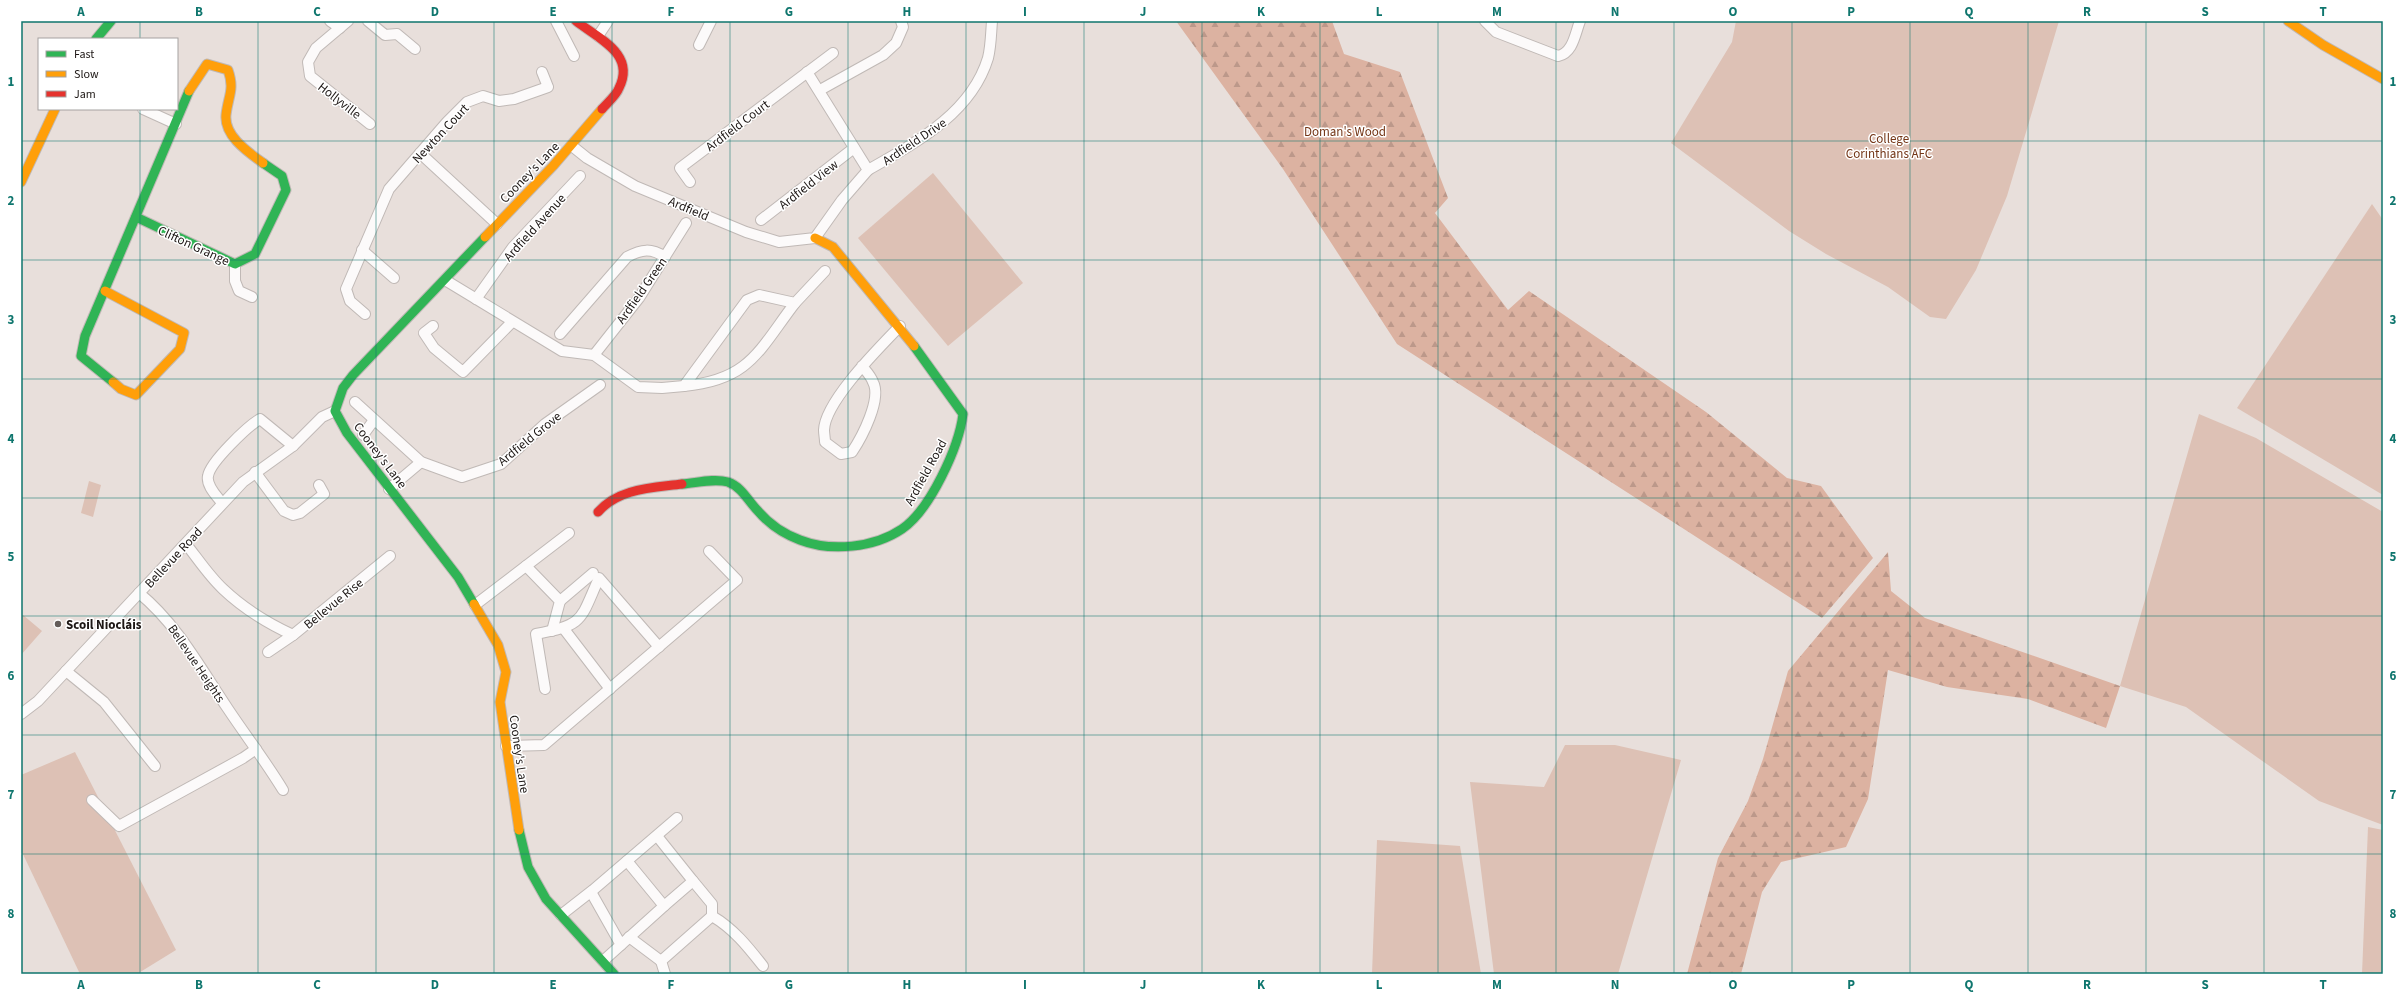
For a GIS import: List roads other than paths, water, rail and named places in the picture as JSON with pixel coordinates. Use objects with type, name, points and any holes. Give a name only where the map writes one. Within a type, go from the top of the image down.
[{"type":"street","points":[[97,38],[111,21]]},
{"type":"street","points":[[330,21],[340,28]]},
{"type":"street","name":"Hollyville","points":[[348,21],[316,48],[308,62],[310,76],[370,124]]},
{"type":"street","points":[[368,21],[384,34],[397,34],[415,49]]},
{"type":"street","points":[[556,21],[574,56]]},
{"type":"street","name":"Cooney's Lane","points":[[576,21],[598,36],[621,57],[625,72],[619,89],[572,146],[353,375],[343,388],[335,412],[347,433],[458,577],[498,645],[506,672],[500,702],[518,827],[528,867],[546,898],[614,974]]},
{"type":"street","points":[[598,36],[608,21]]},
{"type":"street","points":[[699,45],[711,21]]},
{"type":"street","points":[[820,90],[883,55],[896,43],[903,27],[901,21]]},
{"type":"street","name":"Ardfield Drive","points":[[815,238],[842,200],[868,170],[936,129],[947,120],[965,99],[979,78],[988,57],[992,21]]},
{"type":"street","points":[[1485,21],[1496,32],[1558,56],[1564,55],[1570,49],[1580,21]]},
{"type":"street","points":[[2288,21],[2323,45],[2383,79]]},
{"type":"street","points":[[833,53],[807,72],[820,90],[868,170]]},
{"type":"street","name":"Clifton Grange","points":[[105,291],[184,333],[180,349],[136,395],[121,389],[81,356],[81,344],[105,291],[136,217],[176,124],[198,75],[207,64],[228,70],[234,86],[226,119],[234,140],[282,176],[286,182],[286,190],[255,254],[235,264],[136,217]]},
{"type":"street","name":"Newton Court","points":[[365,314],[350,301],[346,289],[390,189],[420,153],[467,102],[483,96],[499,101],[514,99],[548,87],[542,72]]},
{"type":"street","name":"Ardfield Court","points":[[690,182],[680,168],[807,72]]},
{"type":"street","points":[[21,182],[55,110]]},
{"type":"street","points":[[145,110],[176,124]]},
{"type":"street","name":"Ardfield","points":[[572,146],[587,158],[635,186],[746,232],[779,242],[815,238]]},
{"type":"street","name":"Ardfield View","points":[[761,220],[854,148]]},
{"type":"street","points":[[420,153],[497,224]]},
{"type":"street","name":"Ardfield Avenue","points":[[476,299],[513,247],[580,176]]},
{"type":"street","name":"Ardfield Green","points":[[594,355],[638,298],[686,223]]},
{"type":"street","name":"Ardfield Road","points":[[598,512],[610,500],[623,494],[718,480],[735,486],[776,526],[788,535],[809,543],[836,546],[859,544],[884,538],[901,529],[922,509],[960,437],[963,414],[900,326],[833,248],[815,238]]},
{"type":"street","points":[[362,250],[394,278]]},
{"type":"street","points":[[560,334],[627,257],[637,251],[647,250],[654,251],[664,257]]},
{"type":"street","points":[[235,264],[235,281],[239,291],[252,297]]},
{"type":"street","points":[[444,280],[562,351],[594,355],[638,387],[684,386],[707,384],[726,377],[750,364],[796,303],[825,271]]},
{"type":"street","points":[[684,386],[747,300],[759,295],[796,303]]},
{"type":"street","points":[[433,326],[424,333],[434,348],[463,372],[512,322]]},
{"type":"street","points":[[862,366],[874,383],[874,399],[866,430],[852,452],[841,454],[826,442],[824,429],[831,410],[862,366],[900,326]]},
{"type":"street","name":"Ardfield Grove","points":[[355,402],[421,462],[462,476],[501,464],[545,424],[600,385]]},
{"type":"street","name":"Bellevue Road","points":[[21,714],[30,709],[186,544],[222,503],[255,472],[293,446],[322,417],[335,412]]},
{"type":"street","points":[[222,503],[210,488],[208,477],[214,465],[252,424],[260,419],[293,446]]},
{"type":"street","points":[[362,435],[374,420]]},
{"type":"street","points":[[389,489],[421,462]]},
{"type":"street","points":[[255,472],[284,511],[293,515],[300,513],[324,494],[319,485]]},
{"type":"street","points":[[475,605],[569,533]]},
{"type":"street","name":"Bellevue Rise","points":[[186,544],[222,588],[239,604],[256,616],[293,635],[390,556]]},
{"type":"street","points":[[506,746],[544,745],[737,580],[709,551]]},
{"type":"street","points":[[526,566],[560,602]]},
{"type":"street","points":[[552,631],[560,602],[593,572]]},
{"type":"street","points":[[545,689],[536,634],[564,629],[581,619],[599,578],[659,647]]},
{"type":"street","name":"Bellevue Heights","points":[[139,593],[159,609],[181,639],[283,790]]},
{"type":"street","points":[[564,629],[610,689]]},
{"type":"street","points":[[268,652],[293,635]]},
{"type":"street","points":[[66,671],[104,702],[155,766]]},
{"type":"street","points":[[92,800],[119,826],[243,758],[256,748]]},
{"type":"street","points":[[561,914],[591,892],[677,818]]},
{"type":"street","points":[[657,836],[712,904],[712,916],[661,961]]},
{"type":"street","points":[[627,861],[664,906]]},
{"type":"street","points":[[603,961],[693,881]]},
{"type":"street","points":[[591,892],[621,945]]},
{"type":"street","points":[[712,916],[724,923],[740,938],[763,966]]},
{"type":"street","points":[[630,937],[661,961],[665,974]]},
{"type":"place","name":"Scoil Niocláis","points":[[58,624]]},
{"type":"park label","name":"Doman's Wood","points":[[1345,131]]},
{"type":"park label","name":"College Corinthians AFC","points":[[1889,146]]}]
